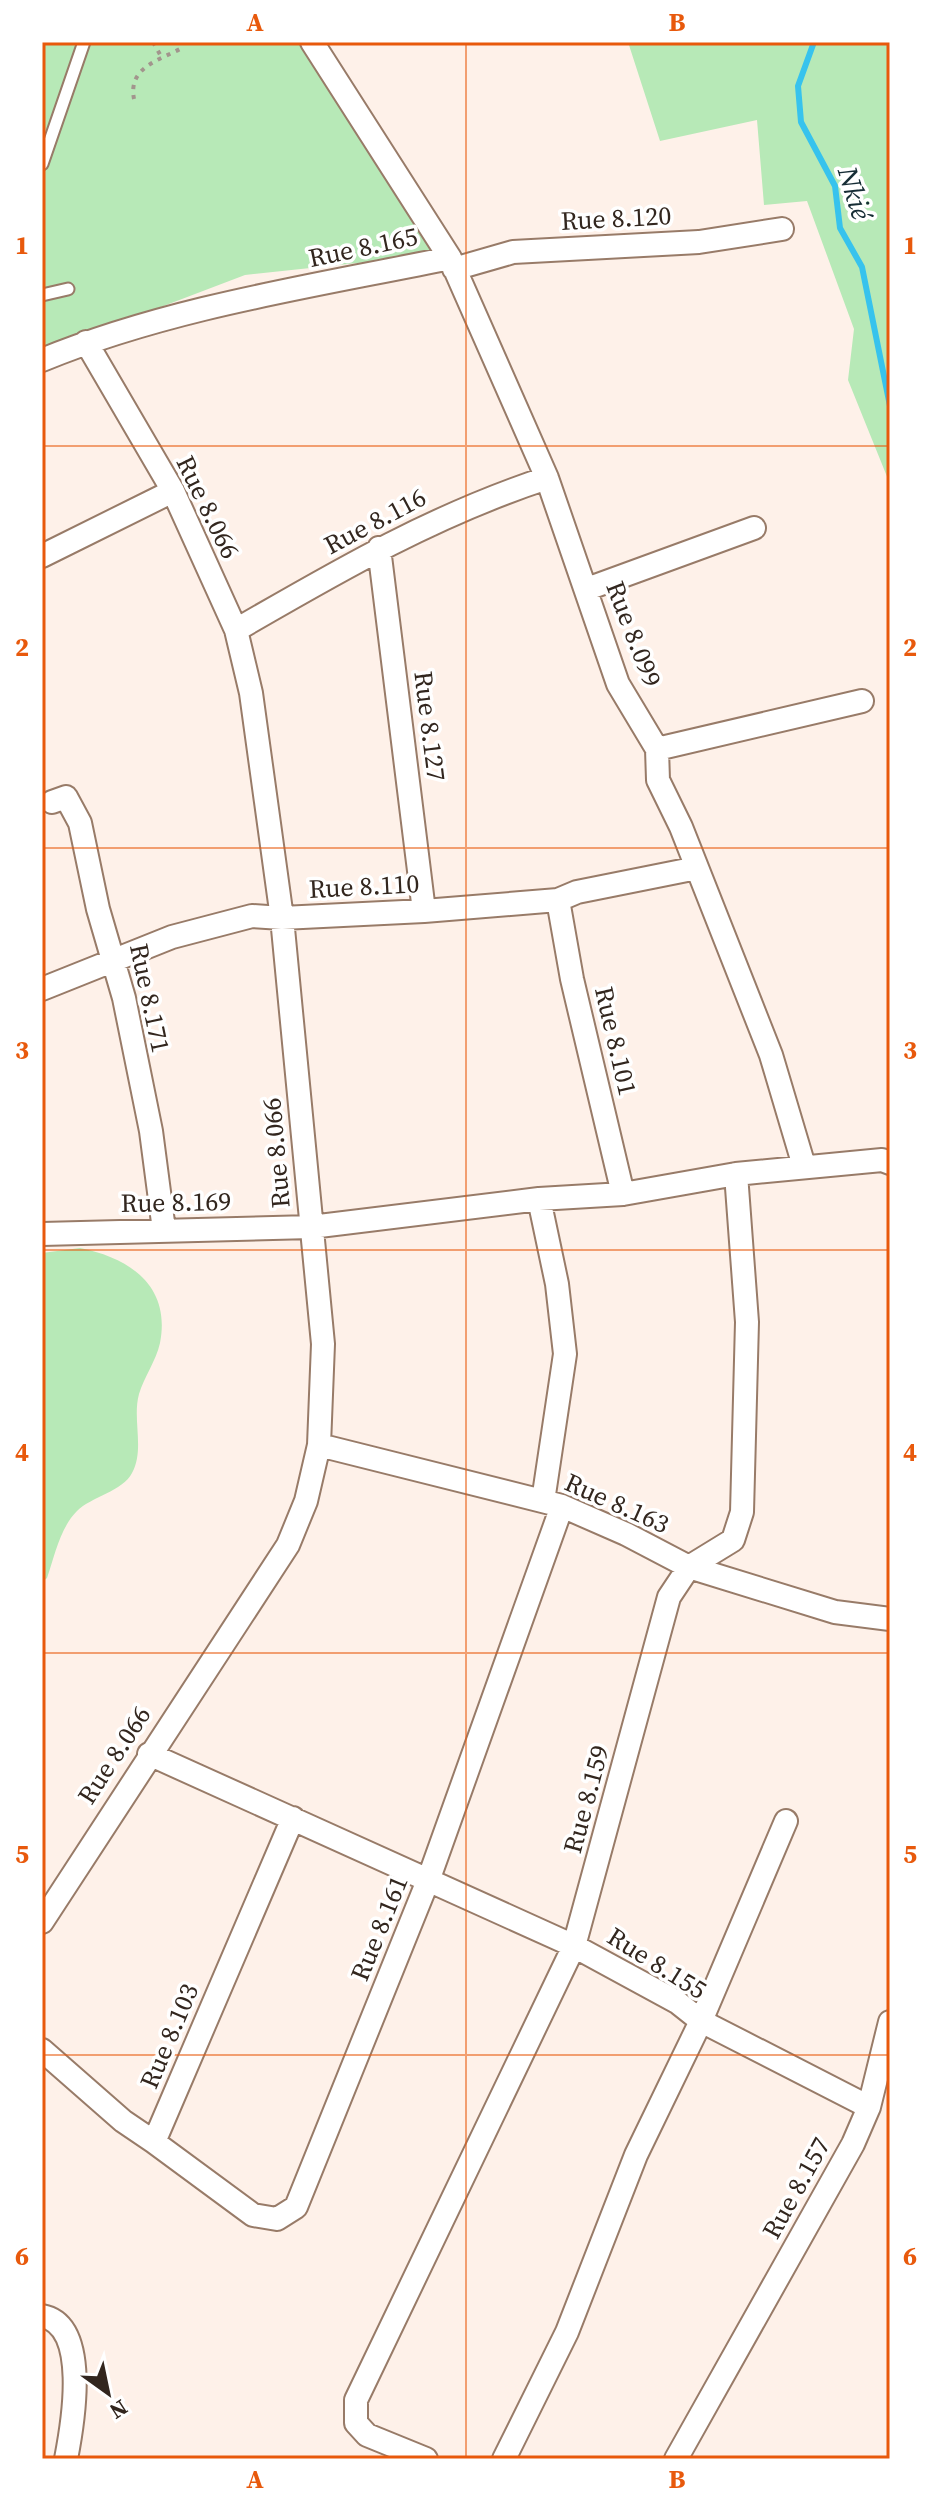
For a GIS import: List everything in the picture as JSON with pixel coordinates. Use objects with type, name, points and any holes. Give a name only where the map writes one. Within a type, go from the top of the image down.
[{"type":"street","name":"Rue 8.165","points":[[42,360],[86,342],[254,299],[452,264],[312,42]]},
{"type":"street","name":"Rue 8.120","points":[[452,264],[513,252],[699,242],[782,229]]},
{"type":"street","name":"Rue 8.099","points":[[452,264],[547,478],[618,684],[657,749],[658,780],[697,868],[771,1055],[804,1166]]},
{"type":"street","name":"Rue 8.066","points":[[42,1922],[288,1545],[306,1501],[319,1445],[323,1344],[282,918],[251,693],[236,630],[173,491],[86,342]]},
{"type":"street","name":"Rue 8.116","points":[[236,630],[379,548],[463,507],[547,478]]},
{"type":"street","points":[[42,556],[173,491]]},
{"type":"street","points":[[587,589],[754,528]]},
{"type":"street","name":"Rue 8.127","points":[[379,548],[424,911]]},
{"type":"street","points":[[657,749],[862,701]]},
{"type":"street","name":"Rue 8.171","points":[[52,802],[66,797],[80,823],[98,909],[112,948],[112,961],[124,998],[151,1131],[164,1230]]},
{"type":"street","name":"Rue 8.110","points":[[42,989],[172,937],[252,916],[282,918],[424,911],[558,900],[577,892],[697,868]]},
{"type":"street","name":"Rue 8.101","points":[[558,900],[572,979],[623,1194]]},
{"type":"street","points":[[311,1227],[539,1199],[623,1194],[736,1174],[804,1166],[882,1160],[890,1163]]},
{"type":"street","name":"Rue 8.159","points":[[426,2459],[367,2435],[356,2423],[356,2400],[574,1946],[669,1597],[689,1567],[733,1540],[742,1512],[747,1322],[736,1174]]},
{"type":"street","name":"Rue 8.161","points":[[154,2142],[253,2215],[277,2219],[296,2207],[429,1878],[552,1503],[565,1354],[557,1284],[539,1199]]},
{"type":"street","name":"Rue 8.169","points":[[42,1234],[311,1227]]},
{"type":"street","name":"Rue 8.163","points":[[319,1445],[552,1503],[626,1534],[689,1567],[835,1612],[890,1619]]},
{"type":"street","name":"Rue 8.155","points":[[149,1754],[574,1946],[667,1996],[701,2021],[636,2155],[567,2332],[504,2459]]},
{"type":"street","name":"Rue 8.103","points":[[42,2050],[123,2121],[154,2142],[293,1818]]},
{"type":"street","points":[[786,1821],[701,2021],[869,2107]]},
{"type":"street","name":"Rue 8.157","points":[[676,2459],[853,2144],[869,2107],[890,2022]]},
{"type":"street","points":[[42,2316],[60,2323],[70,2337],[75,2412],[66,2459]]},
{"type":"lane","points":[[42,164],[84,42]]},
{"type":"lane","points":[[42,295],[68,289]]},
{"type":"path","points":[[153,42],[162,58]]},
{"type":"path","points":[[134,99],[134,77],[180,49]]},
{"type":"green space","points":[[42,42],[314,42],[451,253],[245,275],[90,334],[42,361]]},
{"type":"green space","points":[[628,42],[890,42],[890,484],[848,380],[854,329],[807,201],[764,205],[757,120],[660,141]]},
{"type":"green space","points":[[80,1248],[115,1259],[143,1278],[159,1306],[162,1323],[160,1343],[139,1394],[138,1454],[132,1473],[122,1485],[83,1506],[71,1518],[47,1578],[42,1582],[42,1253]]},
{"type":"waterway","name":"Nkié","points":[[814,42],[798,86],[801,122],[835,186],[840,228],[862,267],[890,406]]}]
